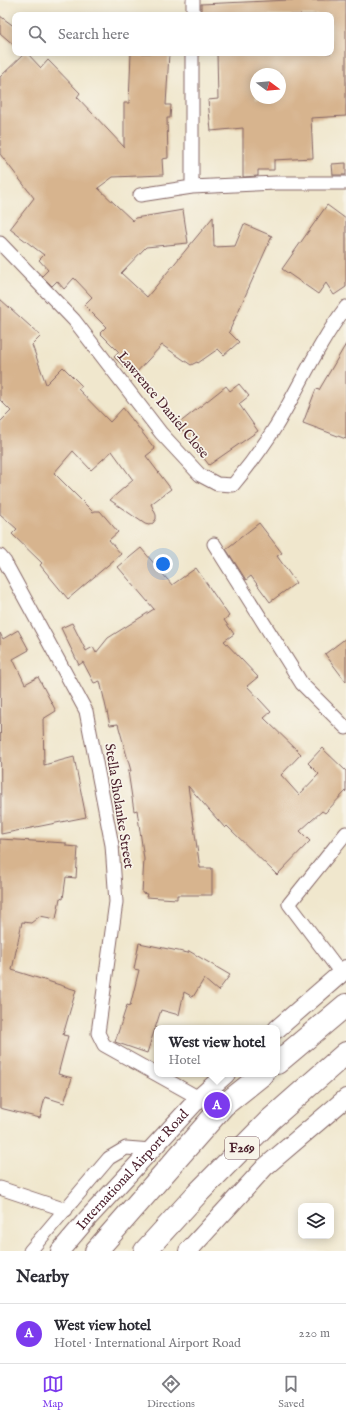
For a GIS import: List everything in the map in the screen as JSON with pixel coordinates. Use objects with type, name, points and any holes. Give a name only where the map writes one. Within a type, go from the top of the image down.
[{"type":"highway","points":[[280,1060],[346,1005]]},
{"type":"highway","name":"F269","points":[[145,1251],[197,1194],[270,1120],[346,1053]]},
{"type":"highway","name":"International Airport Road","points":[[96,1251],[223,1106],[259,1077]]},
{"type":"main road","points":[[280,1026],[343,971]]},
{"type":"main road","name":"International Airport Road","points":[[60,1251],[88,1218],[199,1098],[223,1077]]},
{"type":"main road","points":[[188,1251],[265,1167],[346,1098]]},
{"type":"street","points":[[193,0],[193,12]]},
{"type":"street","points":[[192,56],[192,187]]},
{"type":"street","points":[[140,195],[192,187],[276,183],[346,183]]},
{"type":"street","name":"Lawrence Daniel Close","points":[[0,244],[74,320],[161,433],[200,475],[217,484],[233,485],[248,467],[276,425],[332,325],[346,307]]},
{"type":"street","points":[[214,544],[302,684],[346,728]]},
{"type":"street","name":"Stella Sholanke Street","points":[[0,556],[5,562],[86,711],[112,845],[116,902],[98,1033],[104,1045],[154,1073]]},
{"type":"street","points":[[343,971],[289,904],[346,833]]},
{"type":"street","name":"Stella Sholanke Street","points":[[161,1077],[199,1098]]},
{"type":"street","points":[[30,1251],[109,1158],[126,1148],[151,1150]]},
{"type":"street","points":[[0,1188],[66,1210]]},
{"type":"building","points":[[290,0],[346,0],[346,116],[311,118],[313,158],[274,160],[274,170],[258,170],[258,176],[243,177],[243,128],[211,131],[208,100],[218,99],[217,56],[334,56],[334,12],[201,12],[201,4]]},
{"type":"building","points":[[0,16],[12,25],[12,43],[0,33]]},
{"type":"building","points":[[22,56],[30,56],[41,68],[48,60],[80,93],[77,97],[124,147],[124,103],[129,103],[131,56],[169,56],[166,105],[171,105],[170,118],[167,118],[168,158],[162,159],[163,175],[113,177],[98,188],[133,221],[135,218],[183,210],[188,243],[146,247],[121,273],[147,297],[213,217],[214,247],[235,246],[244,224],[272,236],[229,332],[239,342],[224,355],[218,349],[198,363],[197,362],[191,365],[162,345],[133,376],[114,357],[119,352],[100,333],[106,327],[84,305],[92,297],[74,278],[64,289],[57,281],[52,286],[42,276],[48,270],[39,260],[44,255],[10,229],[34,198],[0,154],[0,77]]},
{"type":"building","points":[[346,163],[346,175],[333,175],[332,164]]},
{"type":"building","points":[[327,205],[346,219],[346,287],[334,295],[326,283],[318,294],[282,269]]},
{"type":"building","points":[[0,299],[41,336],[32,345],[46,384],[63,367],[82,386],[78,389],[110,422],[123,408],[155,449],[146,456],[171,489],[151,504],[156,515],[156,519],[149,525],[145,524],[110,500],[133,480],[112,451],[91,470],[73,451],[54,473],[93,512],[100,511],[118,532],[109,540],[121,554],[68,599],[40,565],[42,563],[12,534],[17,529],[0,514],[0,422],[11,411],[0,400]]},
{"type":"building","points":[[346,344],[346,439],[303,423],[316,389],[319,390]]},
{"type":"building","points":[[239,384],[249,396],[239,404],[258,431],[209,465],[178,424],[226,386],[230,391]]},
{"type":"building","points":[[259,523],[282,553],[277,556],[296,583],[270,602],[251,576],[246,580],[226,549]]},
{"type":"building","points":[[141,548],[172,585],[196,568],[229,616],[224,620],[234,634],[224,641],[258,677],[247,686],[271,712],[264,718],[301,754],[281,775],[299,795],[319,774],[308,763],[322,748],[346,771],[346,791],[325,813],[322,811],[300,831],[310,841],[277,875],[227,826],[225,828],[188,786],[200,868],[212,868],[212,895],[177,895],[177,899],[146,897],[147,894],[142,893],[144,859],[137,810],[134,811],[128,771],[131,771],[118,724],[110,725],[100,681],[94,683],[83,662],[79,665],[61,628],[72,623],[86,651],[93,647],[96,653],[108,638],[154,609],[118,567]]},
{"type":"building","points":[[18,630],[29,650],[13,659],[25,684],[38,677],[56,711],[43,719],[44,765],[74,757],[86,817],[1,834],[0,633],[3,639]]},
{"type":"building","points":[[346,638],[346,682],[325,654]]},
{"type":"building","points":[[0,839],[66,843],[66,846],[78,847],[76,878],[66,877],[63,899],[60,898],[56,919],[40,916],[31,923],[22,922],[12,970],[76,990],[63,1035],[68,1036],[58,1074],[72,1078],[64,1103],[45,1097],[40,1118],[0,1108]]},
{"type":"building","points":[[139,943],[188,953],[189,951],[230,975],[218,991],[204,979],[193,997],[184,992],[179,1015],[161,1010],[156,1025],[154,1025],[154,1032],[147,1053],[115,1042],[127,1005],[130,1006],[139,970],[134,969]]},
{"type":"place","name":"West view hotel","points":[[217,1105]]}]
